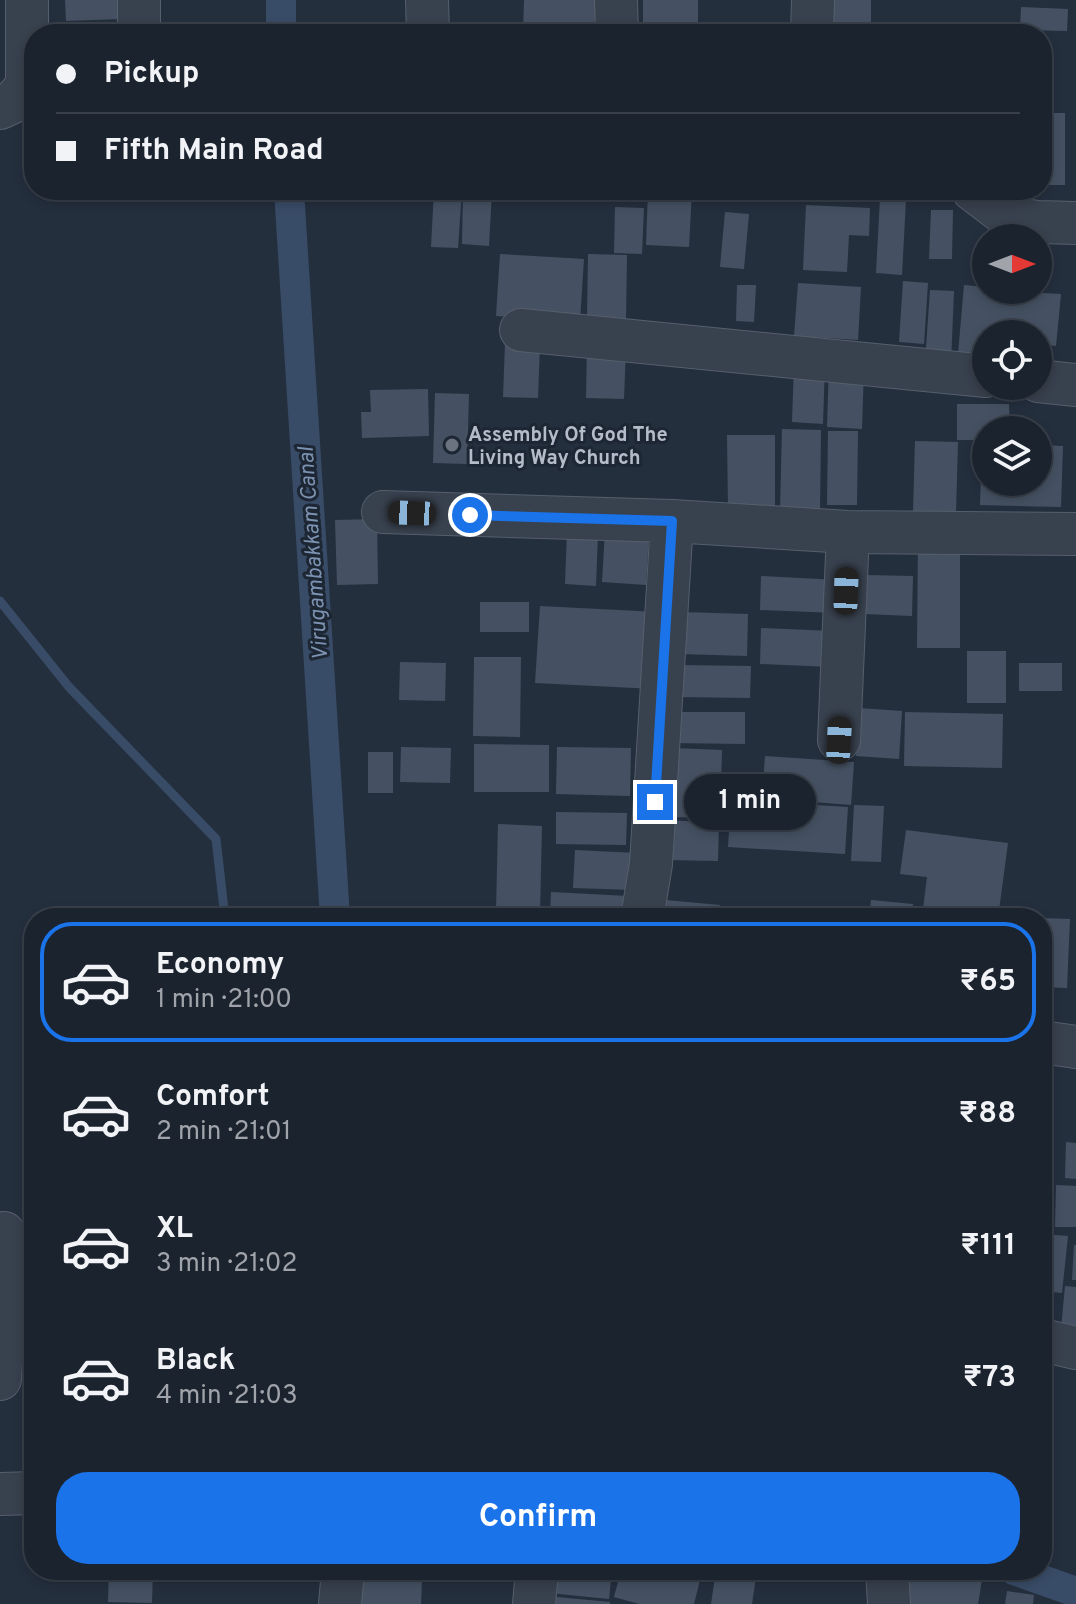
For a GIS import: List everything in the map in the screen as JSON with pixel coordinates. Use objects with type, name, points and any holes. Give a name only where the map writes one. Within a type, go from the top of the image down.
[{"type":"street","points":[[27,0],[27,24]]},
{"type":"street","points":[[139,0],[139,24]]},
{"type":"street","points":[[427,0],[428,24]]},
{"type":"street","points":[[616,0],[617,24]]},
{"type":"street","points":[[812,24],[813,0]]},
{"type":"street","points":[[0,108],[13,102],[24,89]]},
{"type":"street","points":[[986,200],[1010,218],[1076,223]]},
{"type":"street","points":[[521,330],[972,375]]},
{"type":"street","points":[[1052,382],[1076,385]]},
{"type":"street","points":[[383,512],[672,521],[848,532],[1076,534]]},
{"type":"street","points":[[644,908],[651,864],[672,521]]},
{"type":"street","points":[[839,740],[848,532]]},
{"type":"street","points":[[1052,1043],[1076,1047]]},
{"type":"street","points":[[0,1379],[13,1253]]},
{"type":"street","points":[[1052,1342],[1076,1348]]},
{"type":"street","points":[[0,1494],[24,1493]]},
{"type":"street","points":[[340,1604],[342,1580]]},
{"type":"street","points":[[534,1604],[536,1580]]},
{"type":"street","points":[[888,1580],[889,1604]]},
{"type":"building","points":[[65,0],[121,0],[121,19],[66,21]]},
{"type":"building","points":[[524,0],[596,0],[595,24],[523,24]]},
{"type":"building","points":[[643,0],[698,0],[698,24],[643,24]]},
{"type":"building","points":[[824,0],[871,0],[871,24],[824,24]]},
{"type":"building","points":[[1021,7],[1068,9],[1067,31],[1052,31],[1052,24],[1020,24]]},
{"type":"building","points":[[1052,113],[1065,113],[1065,185],[1052,185]]},
{"type":"building","points":[[433,200],[461,200],[458,248],[431,247]]},
{"type":"building","points":[[463,200],[492,200],[489,246],[462,244]]},
{"type":"building","points":[[648,200],[691,200],[689,247],[646,245]]},
{"type":"building","points":[[880,200],[906,200],[902,275],[876,273]]},
{"type":"building","points":[[806,205],[870,208],[869,236],[849,235],[847,272],[803,270]]},
{"type":"building","points":[[615,207],[644,208],[642,254],[614,253]]},
{"type":"building","points":[[931,210],[953,210],[952,259],[929,259]]},
{"type":"building","points":[[725,212],[749,214],[744,269],[720,267]]},
{"type":"building","points":[[500,254],[584,259],[580,321],[496,316]]},
{"type":"building","points":[[588,254],[627,255],[626,320],[587,319]]},
{"type":"building","points":[[903,281],[928,283],[924,344],[899,342]]},
{"type":"building","points":[[798,283],[861,287],[858,340],[794,336]]},
{"type":"building","points":[[737,285],[756,285],[754,322],[736,321]]},
{"type":"building","points":[[964,285],[972,286],[972,304],[1052,304],[1052,294],[1061,294],[1056,346],[1052,346],[1052,320],[972,320],[972,367],[957,365]]},
{"type":"building","points":[[930,290],[954,291],[951,363],[925,362]]},
{"type":"building","points":[[505,343],[540,344],[538,398],[503,397]]},
{"type":"building","points":[[587,347],[626,348],[624,399],[586,398]]},
{"type":"building","points":[[794,363],[825,364],[823,424],[792,422]]},
{"type":"building","points":[[829,366],[864,367],[862,429],[827,427]]},
{"type":"building","points":[[428,389],[429,436],[362,438],[361,412],[371,412],[370,390]]},
{"type":"building","points":[[435,393],[469,394],[467,464],[433,463]]},
{"type":"building","points":[[957,404],[1009,404],[1009,416],[972,416],[972,440],[957,440]]},
{"type":"building","points":[[782,429],[821,430],[820,512],[780,511]]},
{"type":"building","points":[[828,431],[858,431],[857,505],[827,505]]},
{"type":"building","points":[[727,435],[775,435],[775,509],[728,509]]},
{"type":"building","points":[[915,441],[958,442],[956,513],[913,512]]},
{"type":"building","points":[[1052,446],[1063,446],[1061,507],[980,505],[980,496],[1052,496]]},
{"type":"building","points":[[377,519],[378,584],[337,585],[335,520]]},
{"type":"building","points":[[605,531],[649,533],[646,585],[602,582]]},
{"type":"building","points":[[567,532],[598,533],[596,586],[565,584]]},
{"type":"building","points":[[918,538],[960,538],[960,648],[917,648]]},
{"type":"building","points":[[865,575],[913,576],[912,616],[864,614]]},
{"type":"building","points":[[761,576],[838,580],[837,613],[760,610]]},
{"type":"building","points":[[480,602],[529,602],[529,632],[480,632]]},
{"type":"building","points":[[540,606],[658,612],[654,689],[535,683]]},
{"type":"building","points":[[681,612],[748,614],[747,656],[680,654]]},
{"type":"building","points":[[761,628],[833,631],[832,667],[760,664]]},
{"type":"building","points":[[967,651],[1006,651],[1006,703],[967,703]]},
{"type":"building","points":[[474,657],[521,657],[520,737],[473,736]]},
{"type":"building","points":[[400,662],[446,663],[445,701],[399,700]]},
{"type":"building","points":[[1019,663],[1062,663],[1062,691],[1019,691]]},
{"type":"building","points":[[678,665],[751,666],[750,698],[677,697]]},
{"type":"building","points":[[859,708],[902,711],[899,759],[856,756]]},
{"type":"building","points":[[671,712],[745,712],[745,744],[670,743]]},
{"type":"building","points":[[905,712],[1003,714],[1002,768],[904,766]]},
{"type":"building","points":[[474,744],[549,745],[549,792],[474,792]]},
{"type":"building","points":[[401,747],[451,748],[450,783],[400,782]]},
{"type":"building","points":[[557,747],[631,748],[630,796],[556,794]]},
{"type":"building","points":[[672,748],[722,750],[720,818],[670,817]]},
{"type":"building","points":[[368,752],[393,752],[393,793],[368,793]]},
{"type":"building","points":[[765,756],[854,762],[851,805],[762,798]]},
{"type":"building","points":[[731,800],[848,807],[845,854],[728,847]]},
{"type":"building","points":[[854,805],[884,806],[881,862],[851,861]]},
{"type":"building","points":[[556,812],[627,813],[626,845],[556,844]]},
{"type":"building","points":[[668,820],[719,823],[718,861],[667,860]]},
{"type":"building","points":[[498,824],[542,826],[540,908],[496,908]]},
{"type":"building","points":[[906,830],[1008,843],[999,908],[923,908],[927,877],[900,874]]},
{"type":"building","points":[[575,850],[637,853],[635,890],[573,888]]},
{"type":"building","points":[[551,892],[628,896],[627,908],[550,908]]},
{"type":"building","points":[[655,899],[720,905],[720,908],[655,908]]},
{"type":"building","points":[[871,900],[913,904],[913,908],[870,908]]},
{"type":"building","points":[[426,906],[456,907],[456,908]]},
{"type":"building","points":[[1052,918],[1070,919],[1067,988],[1052,987]]},
{"type":"building","points":[[1066,1142],[1076,1143],[1076,1179],[1065,1178]]},
{"type":"building","points":[[1056,1185],[1076,1186],[1076,1227],[1055,1227]]},
{"type":"building","points":[[1052,1235],[1068,1236],[1062,1293],[1052,1292]]},
{"type":"building","points":[[1074,1245],[1076,1280],[1072,1280]]},
{"type":"building","points":[[1065,1286],[1076,1287],[1076,1331],[1061,1329]]},
{"type":"building","points":[[109,1580],[153,1580],[152,1603],[108,1602]]},
{"type":"building","points":[[351,1580],[422,1580],[421,1604],[349,1604]]},
{"type":"building","points":[[540,1580],[611,1580],[609,1599],[539,1592]]},
{"type":"building","points":[[618,1580],[700,1580],[694,1604],[639,1604],[614,1597]]},
{"type":"building","points":[[715,1580],[756,1580],[752,1604],[711,1604]]},
{"type":"building","points":[[904,1580],[982,1580],[978,1604],[899,1604]]},
{"type":"building","points":[[1007,1591],[1034,1595],[1033,1604],[1005,1604]]},
{"type":"building","points":[[536,1595],[610,1602],[610,1604],[536,1604]]},
{"type":"waterway","name":"Virugambakkam Canal","points":[[281,0],[281,24]]},
{"type":"waterway","name":"Virugambakkam Canal","points":[[290,200],[334,908]]},
{"type":"waterway","name":"Virugambakkam Canal","points":[[0,601],[69,687],[216,839],[224,908]]},
{"type":"waterway","name":"Virugambakkam Canal","points":[[1042,1580],[1076,1592]]},
{"type":"place","name":"Assembly Of God The Living Way Church","points":[[452,445]]},
{"type":"route","points":[[470,515],[672,521],[655,802]]}]
